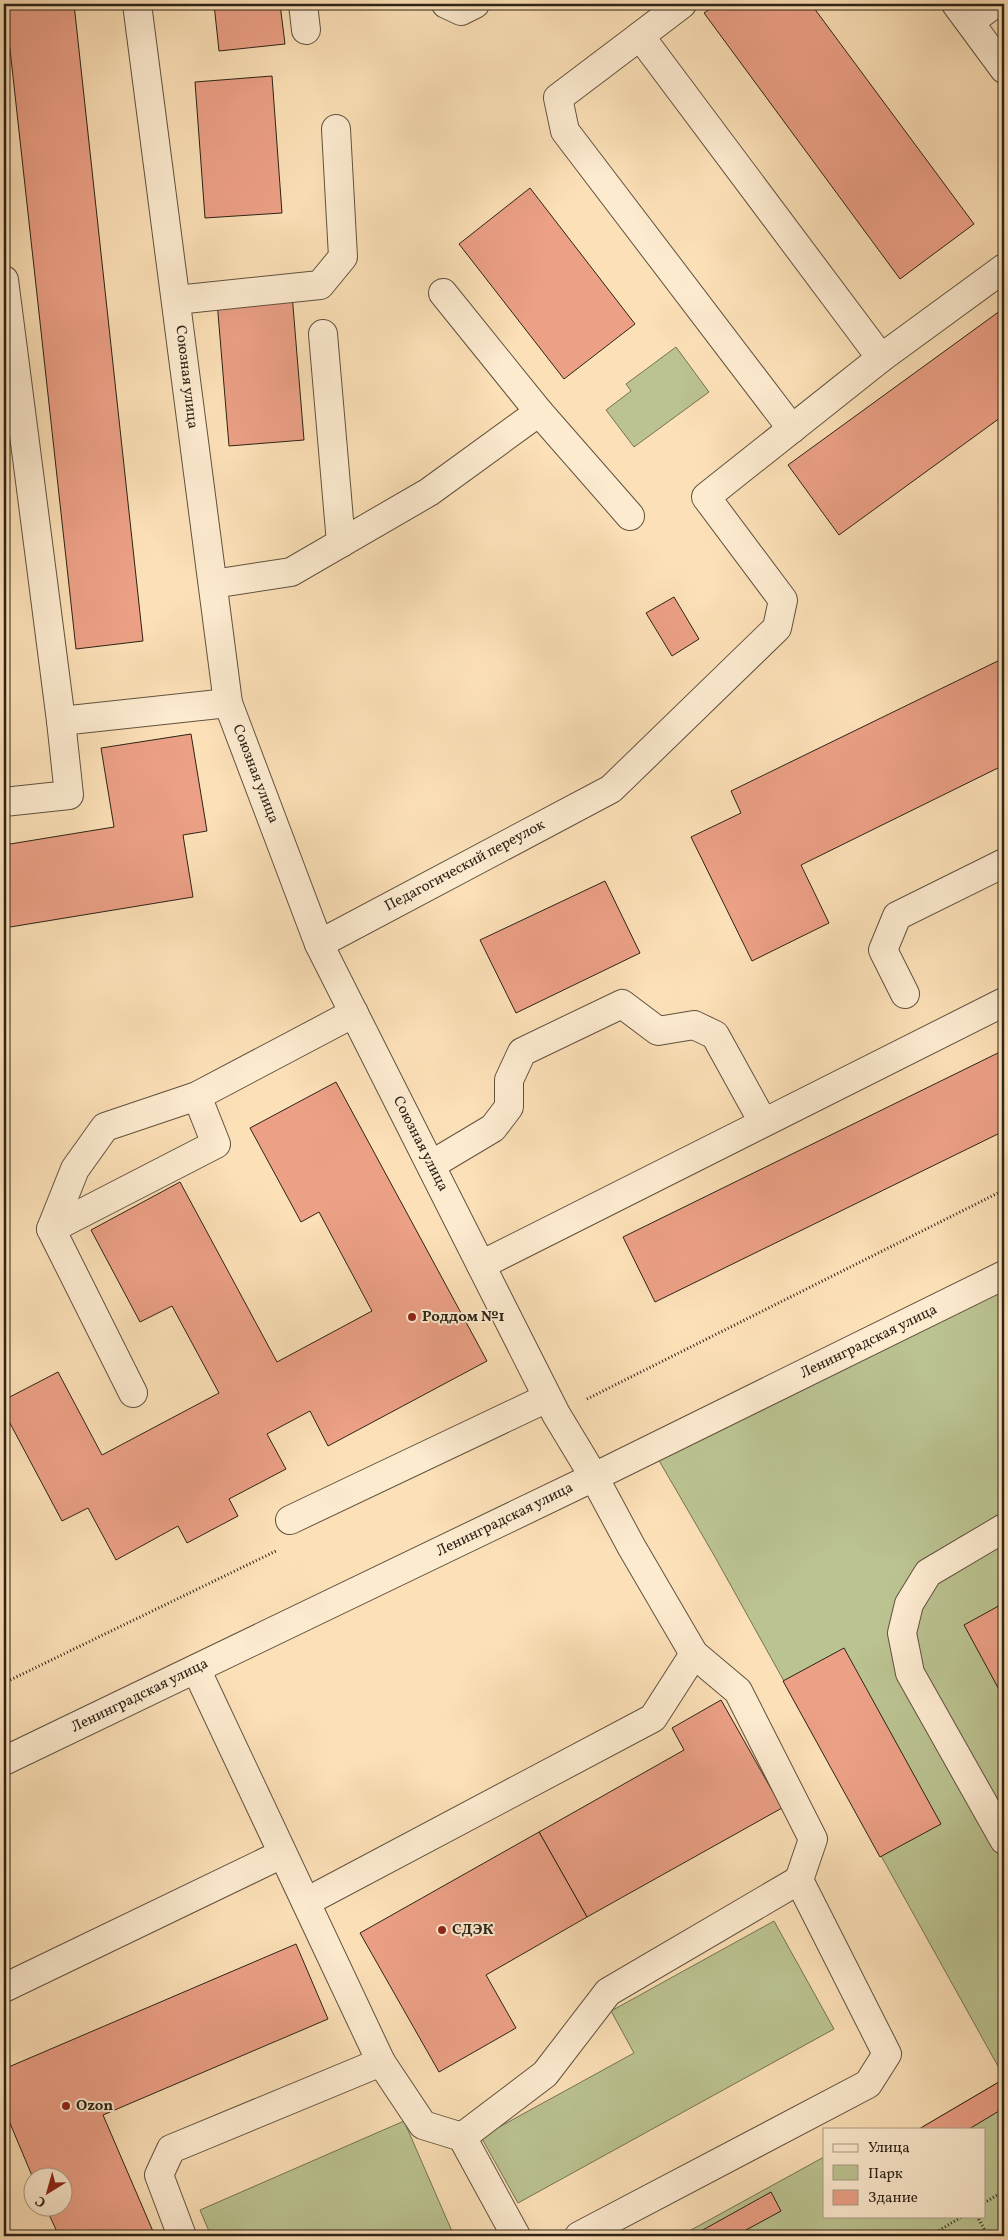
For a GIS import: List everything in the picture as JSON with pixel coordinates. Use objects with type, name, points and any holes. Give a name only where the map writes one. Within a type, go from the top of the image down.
[{"type":"street","name":"Союзная улица","points":[[137,4],[228,703],[319,944],[547,1398],[694,1654],[738,1691],[813,1839],[799,1880]]},
{"type":"street","points":[[446,4],[462,11],[475,4]]},
{"type":"street","points":[[682,4],[558,98],[565,131],[792,429],[881,358],[1004,268]]},
{"type":"street","points":[[994,4],[963,13],[1004,69]]},
{"type":"street","points":[[640,36],[881,358]]},
{"type":"street","points":[[176,300],[320,285],[343,257],[336,129]]},
{"type":"street","points":[[4,280],[69,795],[4,802]]},
{"type":"street","points":[[443,293],[540,412],[630,516]]},
{"type":"street","points":[[323,334],[341,543]]},
{"type":"street","points":[[213,584],[291,572],[429,492],[540,412]]},
{"type":"street","name":"Педагогический переулок","points":[[319,944],[611,789],[776,628],[783,600],[706,497],[792,429]]},
{"type":"street","points":[[61,721],[228,703]]},
{"type":"street","points":[[905,994],[883,950],[897,916],[1004,863]]},
{"type":"street","points":[[480,1265],[1004,1002]]},
{"type":"street","points":[[431,1166],[492,1128],[509,1107],[509,1080],[522,1052],[622,1004],[658,1031],[694,1025],[715,1035],[764,1122]]},
{"type":"street","points":[[133,1393],[51,1229],[75,1169],[105,1127],[197,1096],[354,1013]]},
{"type":"street","points":[[51,1229],[216,1144],[197,1096]]},
{"type":"street","name":"Ленинградская улица","points":[[4,1760],[594,1477],[1004,1275]]},
{"type":"street","points":[[290,1520],[547,1398]]},
{"type":"street","points":[[1004,1528],[928,1573],[908,1604],[902,1632],[910,1673],[1004,1840]]},
{"type":"street","points":[[306,1902],[653,1718],[694,1654]]},
{"type":"street","points":[[196,1669],[381,2062],[423,2125],[462,2137],[516,2236]]},
{"type":"street","points":[[4,1988],[282,1854]]},
{"type":"street","points":[[462,2137],[545,2074],[608,1992],[799,1880],[887,2054],[868,2084],[580,2236]]},
{"type":"street","points":[[182,2236],[159,2175],[171,2149],[381,2062]]},
{"type":"path","points":[[986,2202],[1004,2190]]},
{"type":"path","points":[[930,2236],[959,2218]]},
{"type":"path","points":[[978,2218],[988,2236]]},
{"type":"green space","points":[[676,347],[709,392],[634,447],[606,410],[631,391],[626,384]]},
{"type":"green space","points":[[1004,1270],[1004,2077],[715,1557],[650,1445]]},
{"type":"green space","points":[[774,1921],[834,2029],[518,2203],[481,2137],[634,2053],[611,2011]]},
{"type":"green space","points":[[1004,2079],[1004,2236],[680,2236],[823,2158],[823,2218],[986,2218],[986,2128],[921,2128]]},
{"type":"green space","points":[[404,2121],[454,2236],[211,2236],[200,2210]]},
{"type":"building","points":[[5,4],[74,4],[143,641],[76,649]]},
{"type":"building","points":[[214,4],[280,4],[285,44],[219,51]]},
{"type":"building","points":[[717,4],[811,4],[974,224],[900,279],[704,13]]},
{"type":"building","points":[[272,76],[282,213],[205,218],[195,82]]},
{"type":"building","points":[[530,188],[635,324],[564,379],[459,244]]},
{"type":"building","points":[[292,294],[304,440],[229,446],[217,301]]},
{"type":"building","points":[[1004,308],[1004,415],[839,535],[788,465]]},
{"type":"building","points":[[674,597],[699,639],[672,656],[646,613]]},
{"type":"building","points":[[1004,658],[1004,765],[801,865],[829,923],[752,961],[691,837],[741,813],[731,791]]},
{"type":"building","points":[[191,734],[207,831],[183,835],[193,897],[4,928],[4,845],[114,827],[101,748]]},
{"type":"building","points":[[605,881],[640,953],[516,1013],[480,940]]},
{"type":"building","points":[[1004,1050],[1004,1131],[655,1302],[623,1237]]},
{"type":"building","name":"Роддом №1","points":[[336,1082],[487,1361],[328,1446],[310,1411],[267,1434],[286,1469],[229,1499],[238,1516],[187,1543],[178,1526],[116,1560],[88,1508],[62,1521],[4,1412],[4,1400],[58,1372],[102,1455],[219,1393],[172,1306],[140,1322],[91,1230],[180,1182],[277,1362],[372,1311],[319,1212],[301,1222],[250,1128]]},
{"type":"building","points":[[1004,1603],[1004,1693],[1002,1695],[964,1625]]},
{"type":"building","points":[[844,1648],[941,1824],[880,1857],[783,1681]]},
{"type":"building","points":[[721,1700],[782,1808],[587,1917],[539,1832],[684,1750],[672,1728]]},
{"type":"building","points":[[539,1832],[587,1917],[486,1975],[516,2028],[439,2072],[360,1933]]},
{"type":"building","points":[[296,1944],[328,2019],[103,2115],[155,2236],[59,2236],[51,2218],[72,2218],[72,2168],[29,2168],[4,2109],[4,2069]]},
{"type":"building","points":[[1004,2079],[1004,2108],[971,2128],[921,2128]]},
{"type":"building","points":[[771,2192],[781,2211],[735,2236],[704,2236],[701,2231]]},
{"type":"place","name":"Роддом №1","points":[[412,1317]]},
{"type":"place","name":"СДЭК","points":[[442,1930]]},
{"type":"place","name":"Ozon","points":[[66,2106]]}]
